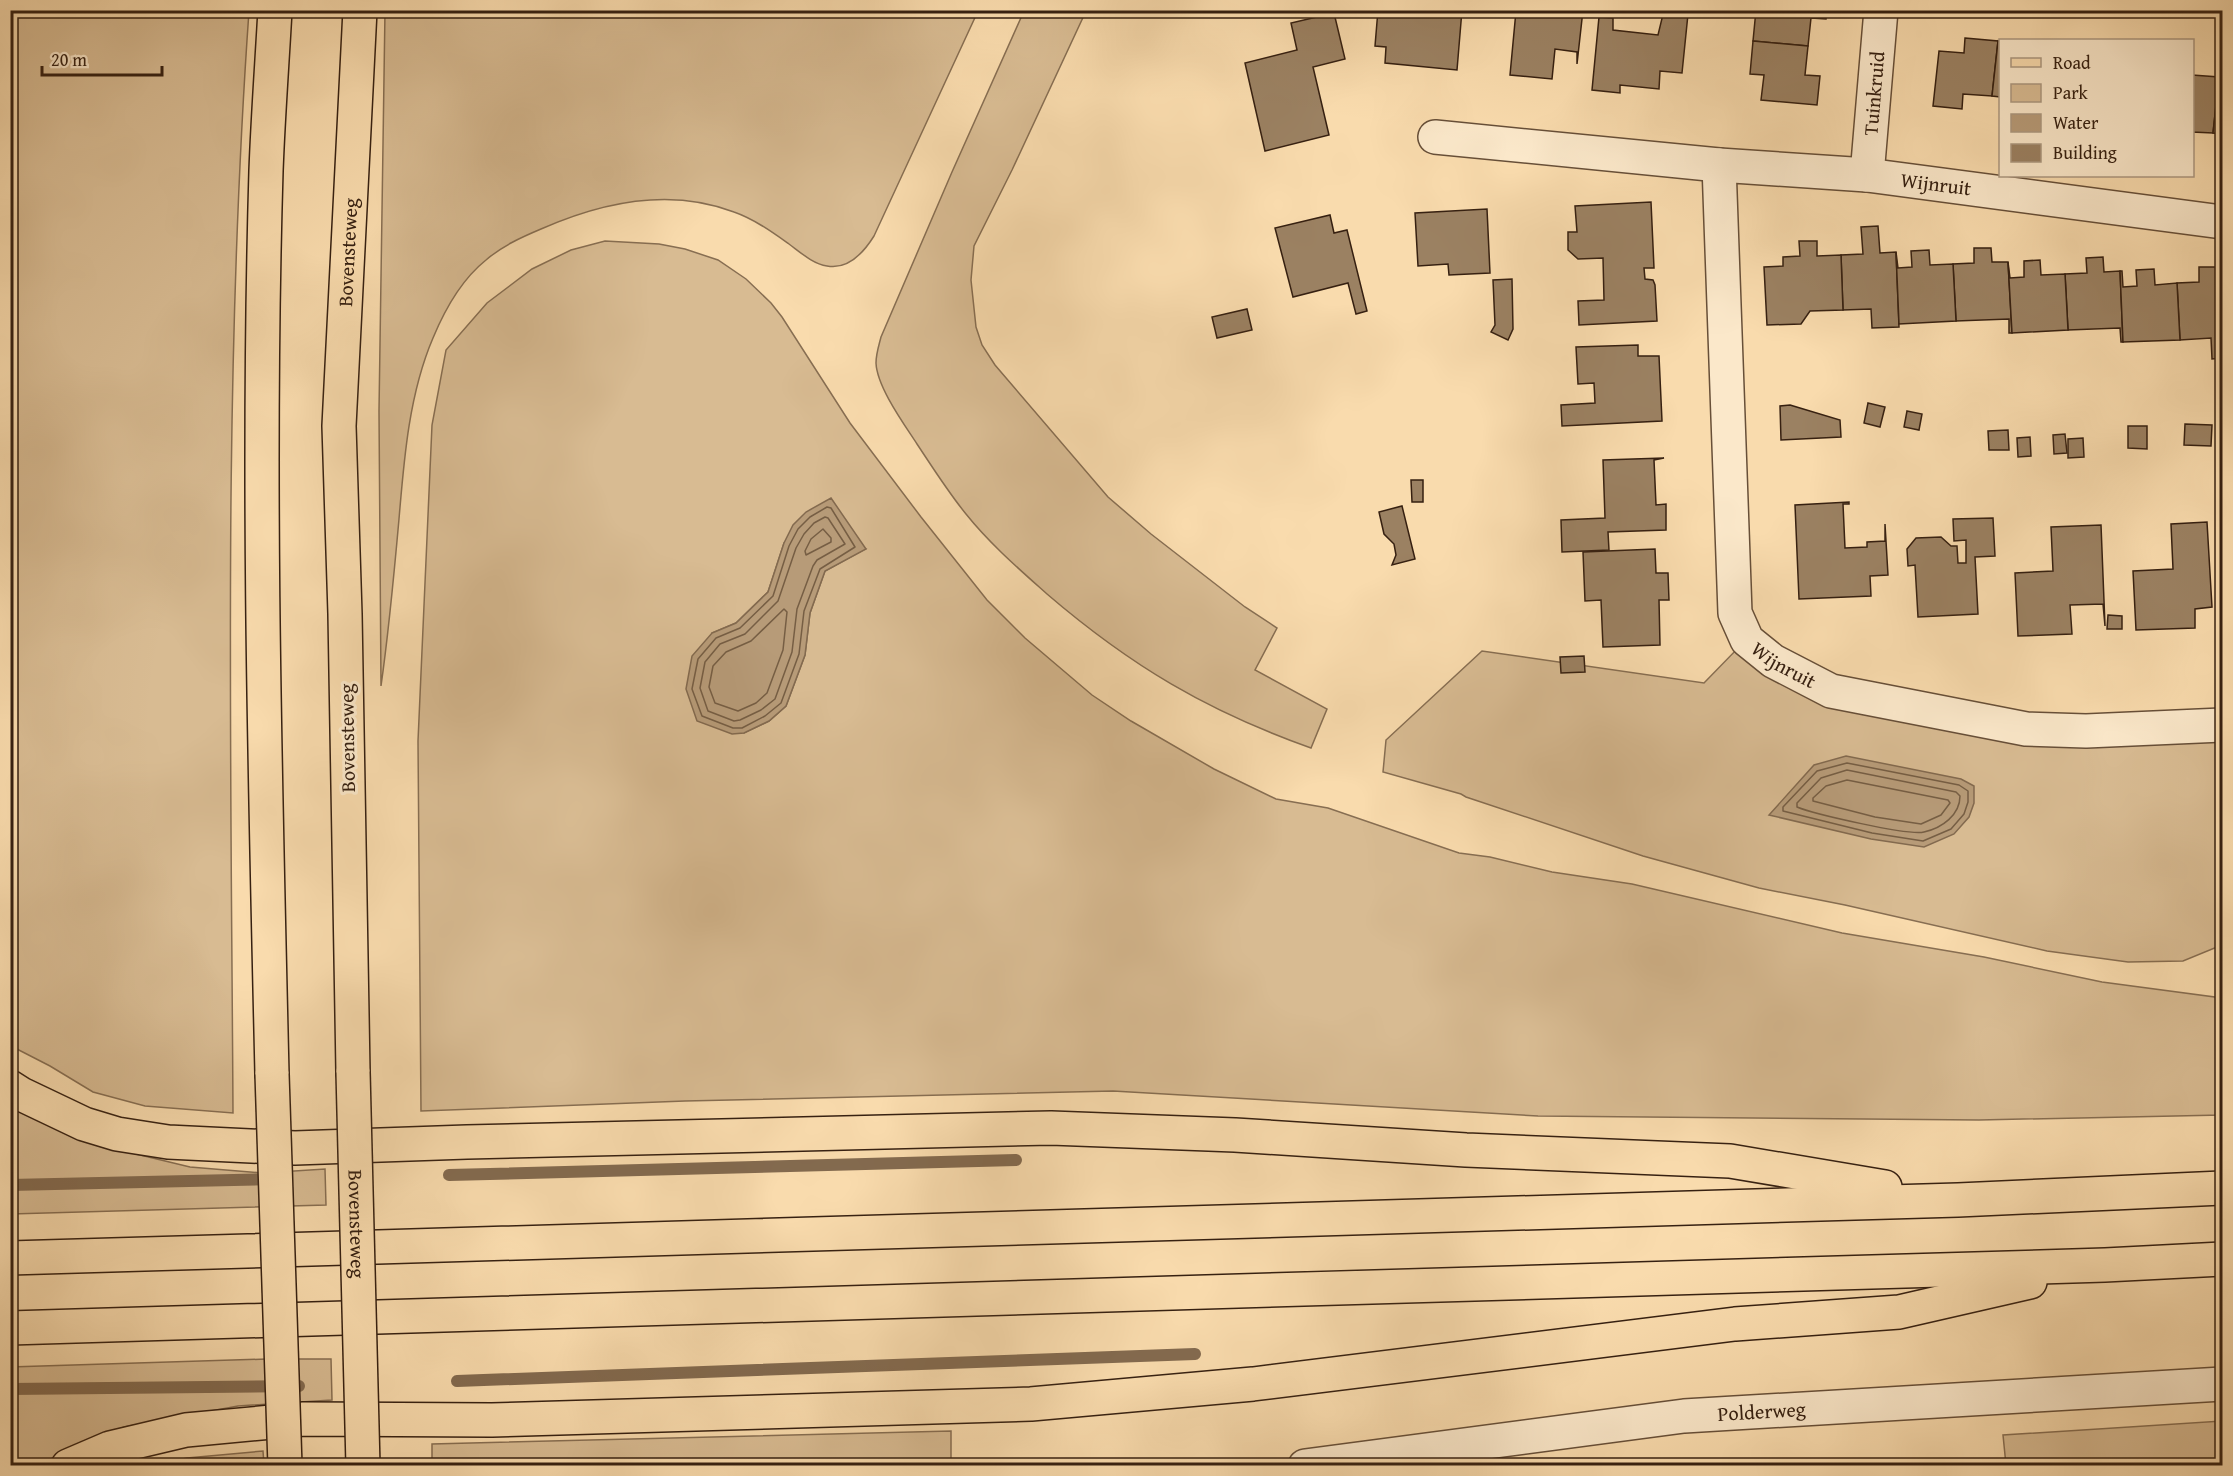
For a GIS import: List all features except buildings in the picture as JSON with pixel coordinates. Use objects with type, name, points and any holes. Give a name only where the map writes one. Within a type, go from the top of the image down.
[{"type":"main road","points":[[275,10],[266,169],[262,377],[266,830],[285,1466]]},
{"type":"main road","name":"Bovensteweg","points":[[360,10],[339,426],[363,1466]]},
{"type":"main road","points":[[10,1087],[84,1124],[117,1134],[168,1142],[295,1148],[1051,1128],[1235,1135],[1466,1150],[1730,1161],[1958,1200]]},
{"type":"main road","points":[[10,1258],[1958,1200],[2223,1188]]},
{"type":"main road","points":[[10,1328],[2105,1265],[2223,1259]]},
{"type":"main road","points":[[68,1466],[110,1448],[186,1430],[304,1419],[492,1420],[1031,1404],[1253,1384],[1735,1324],[1899,1312],[2105,1265]]},
{"type":"street","name":"Tuinkruid","points":[[1867,175],[1881,10]]},
{"type":"street","name":"Wijnruit","points":[[1435,137],[1719,165],[1867,175],[2223,222]]},
{"type":"street","name":"Wijnruit","points":[[1719,165],[1735,613],[1746,640],[1773,661],[1831,691],[2026,729],[2086,731],[2223,725]]},
{"type":"street","name":"Polderweg","points":[[1305,1466],[1684,1416],[2223,1384]]},
{"type":"green space","points":[[10,11],[249,11],[235,286],[232,423],[230,699],[233,1113],[145,1106],[93,1092],[11,1046]]},
{"type":"green space","points":[[385,11],[978,11],[874,236],[860,254],[848,262],[835,267],[817,263],[763,226],[734,212],[710,204],[660,199],[612,205],[564,219],[505,246],[469,277],[448,306],[438,327],[425,359],[413,404],[381,686],[379,411]]},
{"type":"green space","points":[[1024,11],[1086,11],[974,246],[971,280],[976,327],[982,345],[995,365],[1108,497],[1151,534],[1245,607],[1277,628],[1255,670],[1327,709],[1311,748],[1238,718],[1172,684],[1109,643],[1047,594],[995,546],[959,506],[899,416],[881,383],[876,363],[881,337]]},
{"type":"green space","points":[[605,241],[659,244],[685,249],[718,260],[746,279],[782,317],[850,423],[987,600],[1025,638],[1092,695],[1131,721],[1214,769],[1276,799],[1328,808],[1459,853],[1490,857],[1552,872],[1632,884],[1842,933],[1984,957],[2102,982],[2222,998],[2222,1115],[1979,1120],[1538,1116],[1113,1091],[685,1101],[421,1111],[418,741],[432,425],[446,350],[487,303],[532,269],[571,250]],"holes":[[[784,543],[865,549],[825,571],[810,613],[805,655],[786,706],[769,721],[744,733],[712,633],[736,623],[768,592]]]},
{"type":"green space","points":[[1738,648],[1872,697],[2222,734],[2222,945],[2183,961],[2128,962],[2047,951],[1759,888],[1643,856],[1461,794],[1383,772],[1386,740],[1482,651],[1704,683]]},
{"type":"green space","points":[[11,1103],[37,1120],[107,1147],[190,1167],[263,1173],[325,1169],[326,1205],[11,1214]]},
{"type":"green space","points":[[331,1359],[332,1400],[238,1406],[124,1427],[70,1448],[40,1465],[11,1465],[10,1367]]},
{"type":"green space","points":[[2222,1421],[2222,1465],[2006,1465],[2003,1435]]},
{"type":"green space","points":[[951,1431],[951,1465],[432,1465],[432,1444]]},
{"type":"green space","points":[[263,1451],[264,1465],[153,1465],[187,1458]]},
{"type":"water","points":[[831,498],[866,549],[825,571],[810,613],[805,655],[786,706],[769,721],[744,733],[732,734],[697,721],[686,689],[692,656],[712,633],[736,623],[768,592],[784,543],[793,525],[806,512]]},
{"type":"water","points":[[1846,756],[1961,779],[1974,786],[1974,803],[1969,817],[1954,834],[1924,847],[1871,839],[1769,815],[1814,765]]},
{"type":"waterway","points":[[449,1175],[1016,1160]]},
{"type":"waterway","points":[[10,1185],[275,1179]]},
{"type":"waterway","points":[[457,1381],[1195,1354]]},
{"type":"waterway","points":[[10,1389],[299,1386]]}]
